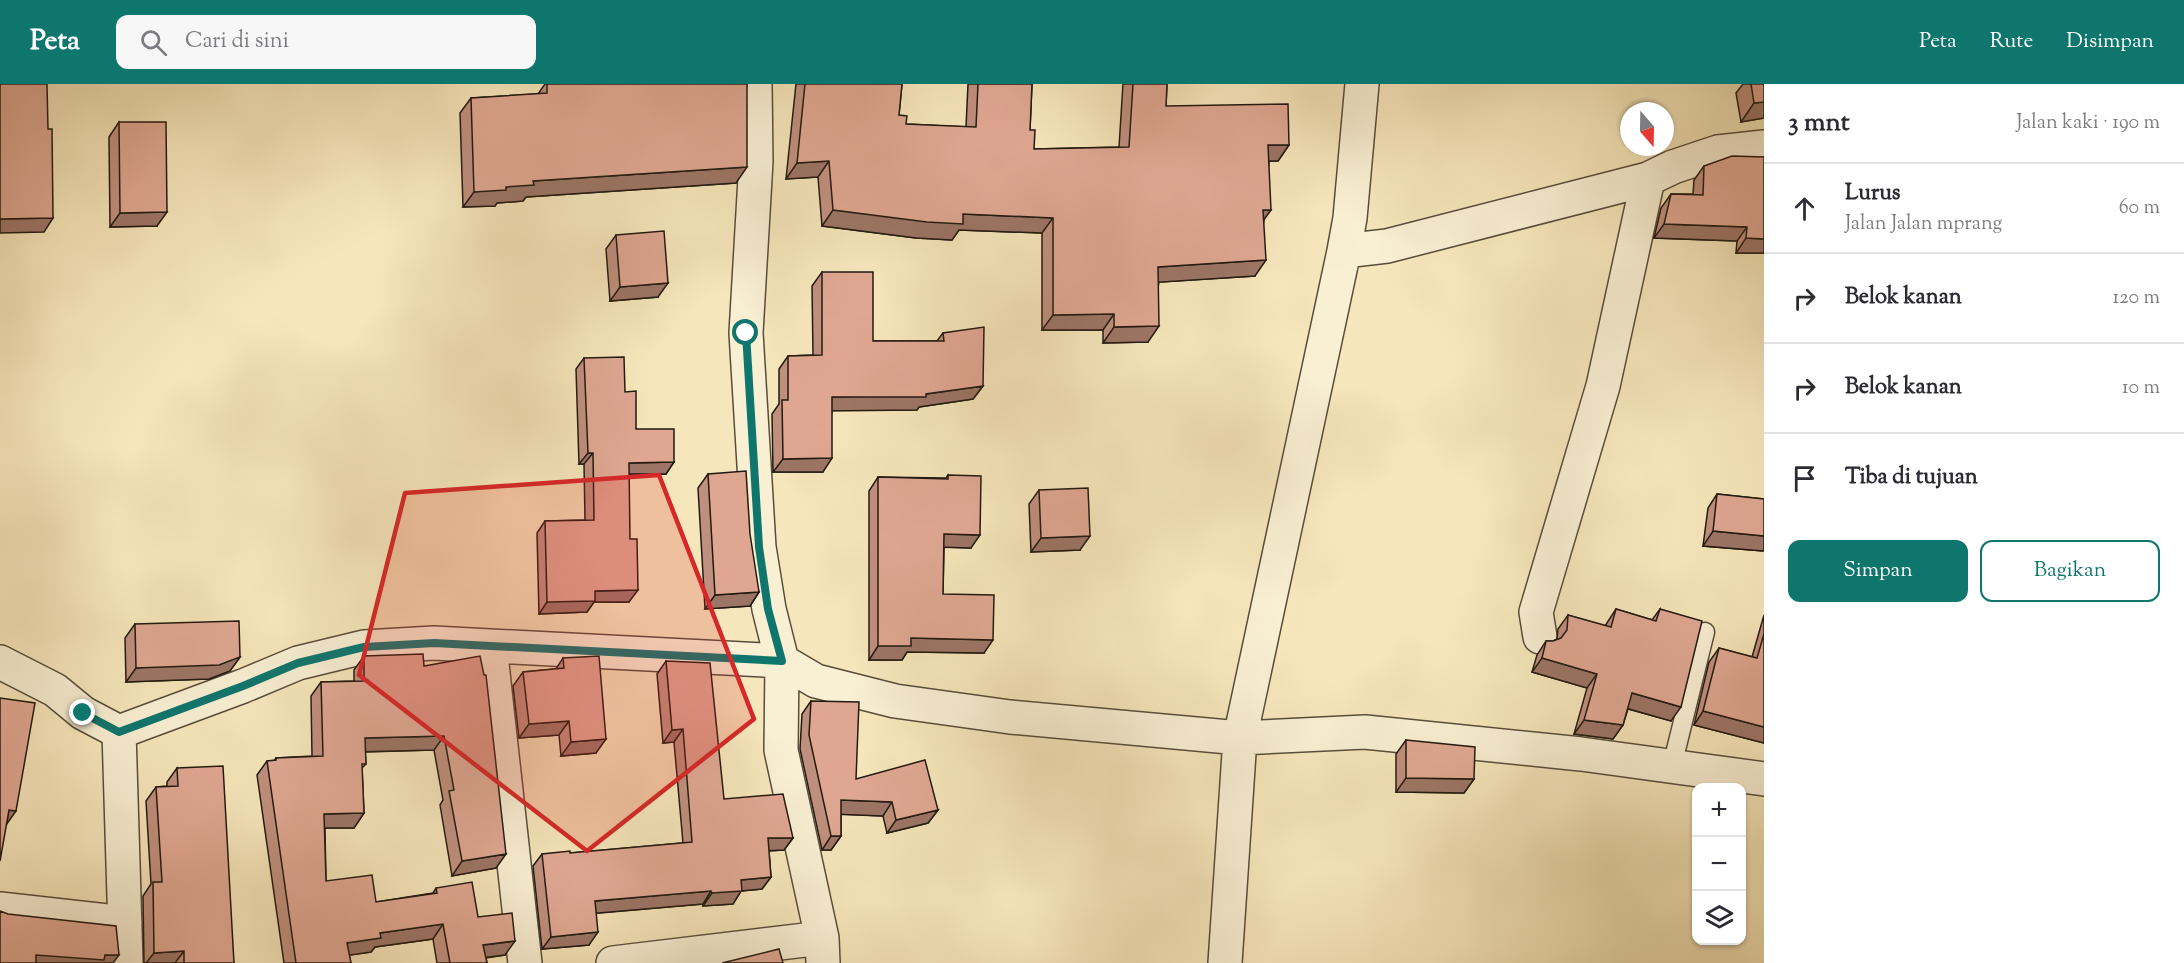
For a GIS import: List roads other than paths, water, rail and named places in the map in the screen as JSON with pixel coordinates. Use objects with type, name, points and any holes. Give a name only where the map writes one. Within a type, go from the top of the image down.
[{"type":"street","points":[[613,963],[823,951],[781,750],[782,661],[768,609],[759,547],[746,333],[756,162],[755,84]]},
{"type":"street","points":[[1225,963],[1240,738],[1350,218],[1362,84]]},
{"type":"street","points":[[1344,250],[1387,246],[1648,179],[1672,167],[1718,152],[1764,147]]},
{"type":"street","points":[[1540,637],[1536,612],[1603,386],[1648,179]]},
{"type":"street","points":[[0,662],[55,690],[83,713],[119,732],[298,663],[364,647],[434,643],[782,661],[816,681],[895,701],[1010,717],[1240,738],[1365,732],[1581,754],[1764,779]]},
{"type":"street","points":[[490,646],[525,963]]},
{"type":"street","points":[[119,732],[126,963]]},
{"type":"street","points":[[0,909],[125,923]]},
{"type":"lane","points":[[1672,766],[1705,632]]}]
